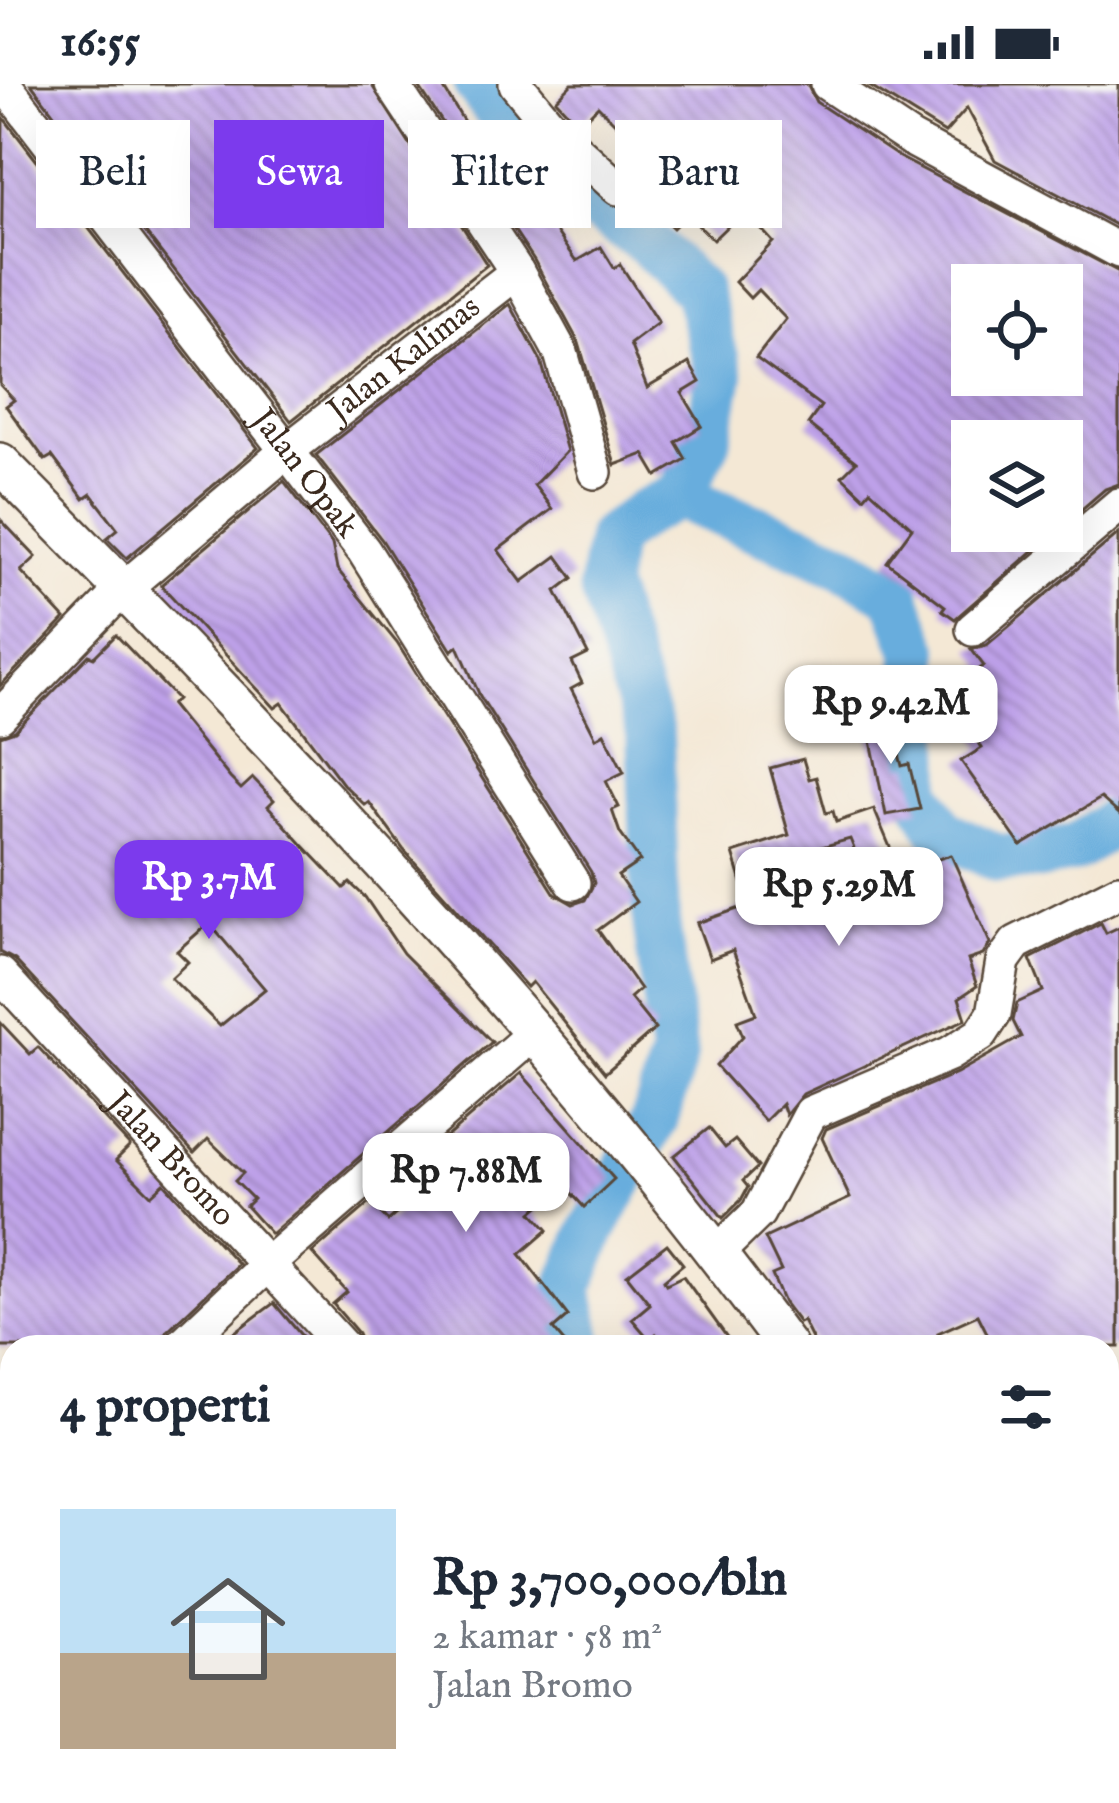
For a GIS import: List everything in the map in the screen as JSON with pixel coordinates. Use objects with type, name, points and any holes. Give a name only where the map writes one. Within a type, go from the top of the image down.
[{"type":"street","points":[[392,84],[517,272],[562,353],[596,472]]},
{"type":"street","points":[[516,84],[552,128],[615,185]]},
{"type":"street","points":[[828,84],[911,139],[1119,251]]},
{"type":"street","name":"Jalan Opak","points":[[4,86],[288,450],[388,588],[573,883]]},
{"type":"street","name":"Jalan Kalimas","points":[[0,716],[122,590],[288,450],[517,272]]},
{"type":"street","points":[[0,463],[365,844],[626,1140],[778,1335]]},
{"type":"street","points":[[973,629],[1119,505]]},
{"type":"street","points":[[705,1237],[768,1199],[812,1113],[981,1034],[994,1013],[1003,961],[1016,943],[1119,891]]},
{"type":"street","name":"Jalan Bromo","points":[[0,974],[333,1335]]},
{"type":"street","points":[[193,1335],[533,1034]]},
{"type":"building","points":[[31,84],[371,84],[408,142],[408,228],[463,228],[487,265],[291,421],[142,228],[190,228],[190,120],[59,120]]},
{"type":"building","points":[[417,84],[441,84],[463,120],[441,120]]},
{"type":"building","points":[[572,84],[807,84],[816,102],[899,157],[1119,272],[1119,484],[1083,508],[1083,420],[951,420],[951,552],[1032,552],[955,619],[887,562],[912,528],[870,490],[864,497],[842,476],[856,462],[808,424],[821,406],[756,358],[786,319],[758,290],[750,298],[735,282],[773,242],[760,228],[782,228],[782,120],[615,123],[598,106],[584,120],[574,120],[556,100]]},
{"type":"building","points":[[866,84],[1119,84],[1119,227],[995,160],[967,108],[945,133]]},
{"type":"building","points":[[3,117],[36,160],[36,228],[89,228],[258,448],[127,558],[107,538],[118,529],[91,494],[84,499],[52,456],[45,460],[6,406],[14,400],[0,385]]},
{"type":"building","points":[[513,228],[554,228],[577,261],[601,247],[614,268],[620,264],[658,323],[630,344],[647,388],[689,363],[700,382],[682,393],[702,426],[676,442],[686,459],[657,476],[644,454],[615,465],[579,343]]},
{"type":"building","points":[[701,228],[725,228],[713,240]]},
{"type":"building","points":[[510,304],[541,361],[567,451],[534,485],[552,509],[498,550],[522,582],[557,556],[573,578],[556,591],[588,654],[572,662],[582,683],[571,689],[596,738],[604,733],[624,772],[606,781],[619,807],[612,810],[620,833],[640,861],[618,876],[636,902],[598,930],[640,989],[630,998],[655,1029],[605,1073],[532,982],[527,987],[403,849],[369,802],[365,805],[343,784],[282,703],[275,708],[161,585],[284,481],[332,544],[337,569],[397,643],[555,894],[573,904],[585,900],[594,883],[591,872],[480,696],[458,646],[452,651],[382,540],[316,455]]},
{"type":"building","points":[[0,519],[36,557],[21,571],[65,619],[0,686]]},
{"type":"building","points":[[1119,533],[1119,814],[1101,798],[1021,846],[961,761],[982,748],[947,688],[984,666],[971,649],[987,645]]},
{"type":"building","points":[[116,635],[177,699],[171,705],[230,778],[241,789],[253,778],[274,800],[268,806],[301,843],[344,888],[350,883],[365,897],[403,953],[492,1042],[271,1234],[246,1206],[253,1199],[235,1181],[243,1173],[208,1139],[194,1153],[15,960],[0,952],[0,736],[15,731],[89,655],[94,657]],"holes":[[[209,923],[265,989],[220,1026],[171,978],[188,962],[177,951]]]},
{"type":"building","points":[[888,710],[902,766],[909,764],[920,809],[886,815],[866,716]]},
{"type":"building","points":[[803,759],[809,779],[816,777],[826,813],[833,811],[836,822],[874,809],[900,871],[951,855],[990,943],[983,955],[968,960],[977,986],[959,998],[966,1019],[803,1094],[786,1115],[782,1104],[765,1121],[716,1066],[743,1036],[737,1021],[756,1014],[733,950],[710,959],[697,923],[749,905],[733,853],[789,835],[770,768]],"holes":[[[850,839],[869,885],[793,914],[775,860]]]},
{"type":"building","points":[[1101,923],[1106,933],[1119,927],[1119,1335],[988,1335],[978,1315],[939,1335],[810,1335],[784,1303],[772,1275],[781,1271],[765,1238],[850,1198],[822,1138],[826,1129],[957,1073],[1021,1037],[1013,1021],[1017,1003],[1043,991],[1030,959]]},
{"type":"building","points":[[0,1022],[30,1054],[38,1047],[130,1146],[116,1160],[151,1195],[164,1183],[238,1264],[165,1335],[0,1335]]},
{"type":"building","points":[[521,1073],[614,1179],[584,1207],[564,1185],[532,1212],[548,1230],[520,1254],[568,1316],[553,1329],[558,1335],[359,1335],[333,1304],[347,1292],[312,1253],[371,1202],[388,1221],[419,1194],[402,1175]]},
{"type":"building","points":[[709,1128],[725,1148],[735,1140],[758,1167],[743,1181],[748,1187],[741,1200],[723,1218],[674,1156]]},
{"type":"building","points":[[667,1244],[683,1264],[664,1280],[666,1284],[683,1276],[725,1335],[646,1335],[632,1319],[650,1304],[627,1275]]},
{"type":"building","points":[[274,1303],[301,1335],[231,1335]]},
{"type":"waterway","points":[[477,84],[547,176],[648,243],[697,291],[720,376],[707,441],[680,496],[645,512],[610,538],[602,586],[650,732],[656,921],[674,1055],[655,1118],[593,1230],[569,1289],[579,1335]]},
{"type":"waterway","points":[[680,496],[838,562],[896,595],[917,651],[919,791],[942,832],[998,858],[1040,856],[1076,848],[1119,818]]}]
